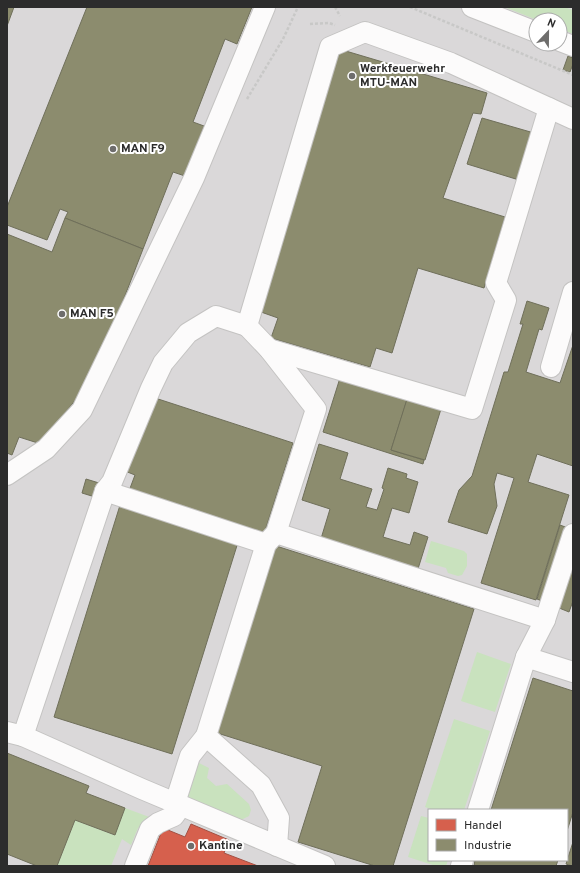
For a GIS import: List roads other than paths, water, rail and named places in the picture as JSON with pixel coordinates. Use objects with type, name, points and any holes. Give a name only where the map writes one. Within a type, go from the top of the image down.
[{"type":"lane","points":[[7,475],[46,449],[82,410],[194,178],[265,7]]},
{"type":"lane","points":[[472,7],[528,29]]},
{"type":"lane","points":[[247,326],[330,47],[365,32],[451,63],[573,119]]},
{"type":"lane","points":[[269,349],[472,409],[506,300],[496,284],[549,108]]},
{"type":"lane","points":[[551,367],[573,292]]},
{"type":"lane","points":[[135,866],[150,829],[158,823],[174,816],[178,804],[190,756],[206,736],[271,538],[316,409],[269,349],[247,326],[216,316],[188,333],[163,363],[112,482],[105,491],[15,734],[178,804],[325,866]]},
{"type":"lane","points":[[105,491],[271,538],[545,620]]},
{"type":"lane","points":[[478,809],[526,657],[545,620],[573,534]]},
{"type":"lane","points":[[526,657],[573,672]]},
{"type":"lane","points":[[206,736],[261,785],[279,818],[277,846]]},
{"type":"place","name":"Werkfeuerwehr MTU-MAN","points":[[352,76]]},
{"type":"place","name":"MAN F9","points":[[113,149]]},
{"type":"place","name":"MAN F5","points":[[62,314]]},
{"type":"place","name":"Kantine","points":[[191,846]]}]
